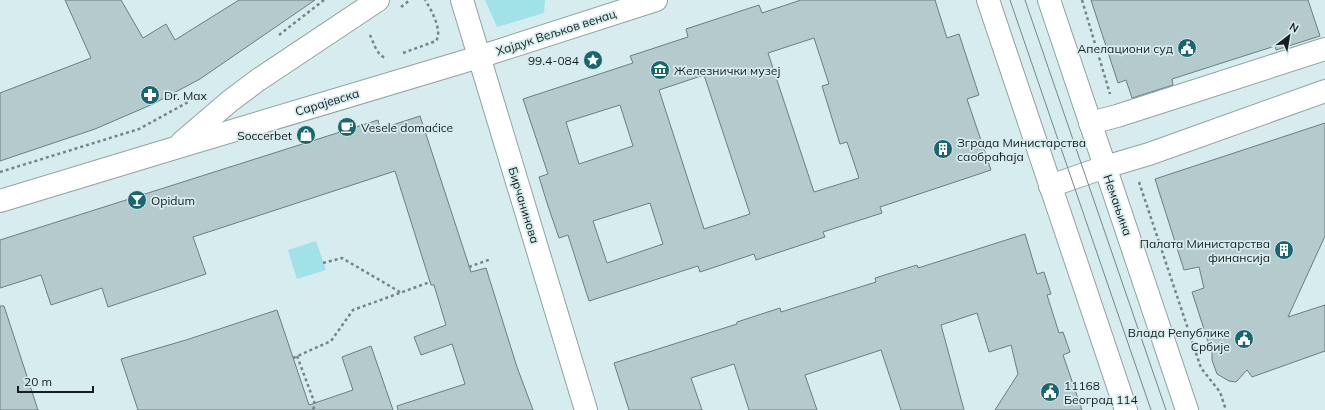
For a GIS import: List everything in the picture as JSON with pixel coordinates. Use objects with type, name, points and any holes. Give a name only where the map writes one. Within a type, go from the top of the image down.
[{"type":"street","name":"Сарајевска","points":[[175,148],[230,101],[258,80],[378,0]]},
{"type":"street","name":"Бирчанинова","points":[[462,0],[586,410]]},
{"type":"street","name":"Хајдук Вељков венац","points":[[480,57],[656,0]]},
{"type":"street","points":[[988,0],[1126,410]]},
{"type":"street","name":"Немањина","points":[[1049,0],[1187,410]]},
{"type":"street","points":[[1090,123],[1117,116],[1325,49]]},
{"type":"street","name":"Сарајевска","points":[[0,201],[480,57]]},
{"type":"street","points":[[1050,186],[1105,167],[1131,160],[1325,91]]},
{"type":"path","points":[[274,38],[324,0]]},
{"type":"path","points":[[400,54],[436,41],[438,37],[439,31],[433,12],[425,0]]},
{"type":"path","points":[[1082,0],[1117,116]]},
{"type":"path","points":[[368,31],[379,54],[386,59],[393,56]]},
{"type":"path","points":[[0,172],[139,129],[193,100]]},
{"type":"path","points":[[1131,160],[1201,368],[1220,392],[1226,410]]},
{"type":"path","points":[[323,263],[342,258],[400,292]]},
{"type":"path","points":[[470,267],[491,259]]},
{"type":"path","points":[[293,358],[331,341],[353,310],[430,282]]},
{"type":"path","points":[[297,356],[315,404],[313,410]]},
{"type":"shaded area","points":[[485,0],[545,0],[544,13],[497,27]]},
{"type":"shaded area","points":[[316,241],[326,270],[297,279],[288,250]]},
{"type":"building","points":[[65,0],[121,0],[143,38],[166,24],[175,40],[239,0],[315,0],[200,79],[153,104],[95,129],[0,161],[0,93],[91,58]]},
{"type":"building","name":"Зграда Министарства саобраћаја","points":[[801,0],[935,0],[947,38],[959,34],[979,95],[967,99],[991,170],[880,207],[882,213],[823,232],[825,237],[756,260],[754,254],[700,272],[698,266],[589,301],[568,235],[559,238],[548,206],[539,177],[548,174],[523,99],[633,63],[630,56],[688,37],[686,29],[759,5],[762,13]],"holes":[[[814,38],[829,84],[822,86],[840,144],[847,142],[859,178],[814,192],[768,53]],[[704,75],[750,214],[704,229],[659,90]],[[620,105],[633,146],[579,164],[566,122]],[[650,203],[663,244],[607,263],[593,221]]]},
{"type":"building","name":"Апелациони суд","points":[[1091,0],[1308,0],[1320,36],[1276,50],[1275,46],[1172,79],[1173,85],[1132,98],[1126,80],[1118,83]]},
{"type":"building","points":[[420,116],[471,272],[486,268],[517,367],[533,410],[398,410],[397,406],[465,384],[452,344],[421,355],[414,337],[446,325],[434,285],[431,285],[395,171],[193,237],[206,274],[108,307],[102,288],[51,305],[41,275],[0,288],[0,240],[378,120],[380,129]]},
{"type":"building","name":"Палата Министарства финансија","points":[[1325,123],[1325,236],[1288,317],[1325,305],[1325,351],[1252,377],[1247,370],[1236,382],[1229,381],[1217,374],[1192,292],[1204,288],[1199,267],[1184,270],[1155,179]]},
{"type":"building","points":[[1025,234],[1037,274],[1044,272],[1051,294],[1047,295],[1059,333],[1063,332],[1070,352],[1063,355],[1082,410],[995,410],[1018,374],[1011,345],[989,352],[977,313],[941,325],[964,410],[901,410],[881,350],[805,375],[817,410],[749,410],[734,364],[691,378],[702,410],[629,410],[614,363],[737,324],[737,322],[780,308],[781,312],[876,282],[875,278],[917,265],[918,268]]},
{"type":"building","points":[[0,306],[4,306],[38,410],[0,410]]},
{"type":"building","points":[[277,310],[309,405],[353,390],[342,357],[371,346],[393,410],[138,410],[121,359],[186,340]]},
{"type":"tram line","points":[[1010,0],[1151,410]]},
{"type":"tram line","points":[[1025,0],[1166,410]]},
{"type":"place","name":"Апелациони суд","points":[[1187,48]]},
{"type":"place","name":"99.4-084","points":[[593,60]]},
{"type":"place","name":"Железнички музеј","points":[[660,70]]},
{"type":"place","name":"Dr. Max","points":[[150,95]]},
{"type":"place","name":"Vesele domaćice","points":[[347,127]]},
{"type":"place","name":"Soccerbet","points":[[306,135]]},
{"type":"place","name":"Зграда Министарства саобраћаја","points":[[943,149]]},
{"type":"place","name":"Opidum","points":[[137,200]]},
{"type":"place","name":"Палата Министарства финансија","points":[[1284,250]]},
{"type":"place","name":"Влада Републике Србије","points":[[1244,339]]},
{"type":"place","name":"11168 Београд 114","points":[[1050,392]]}]
